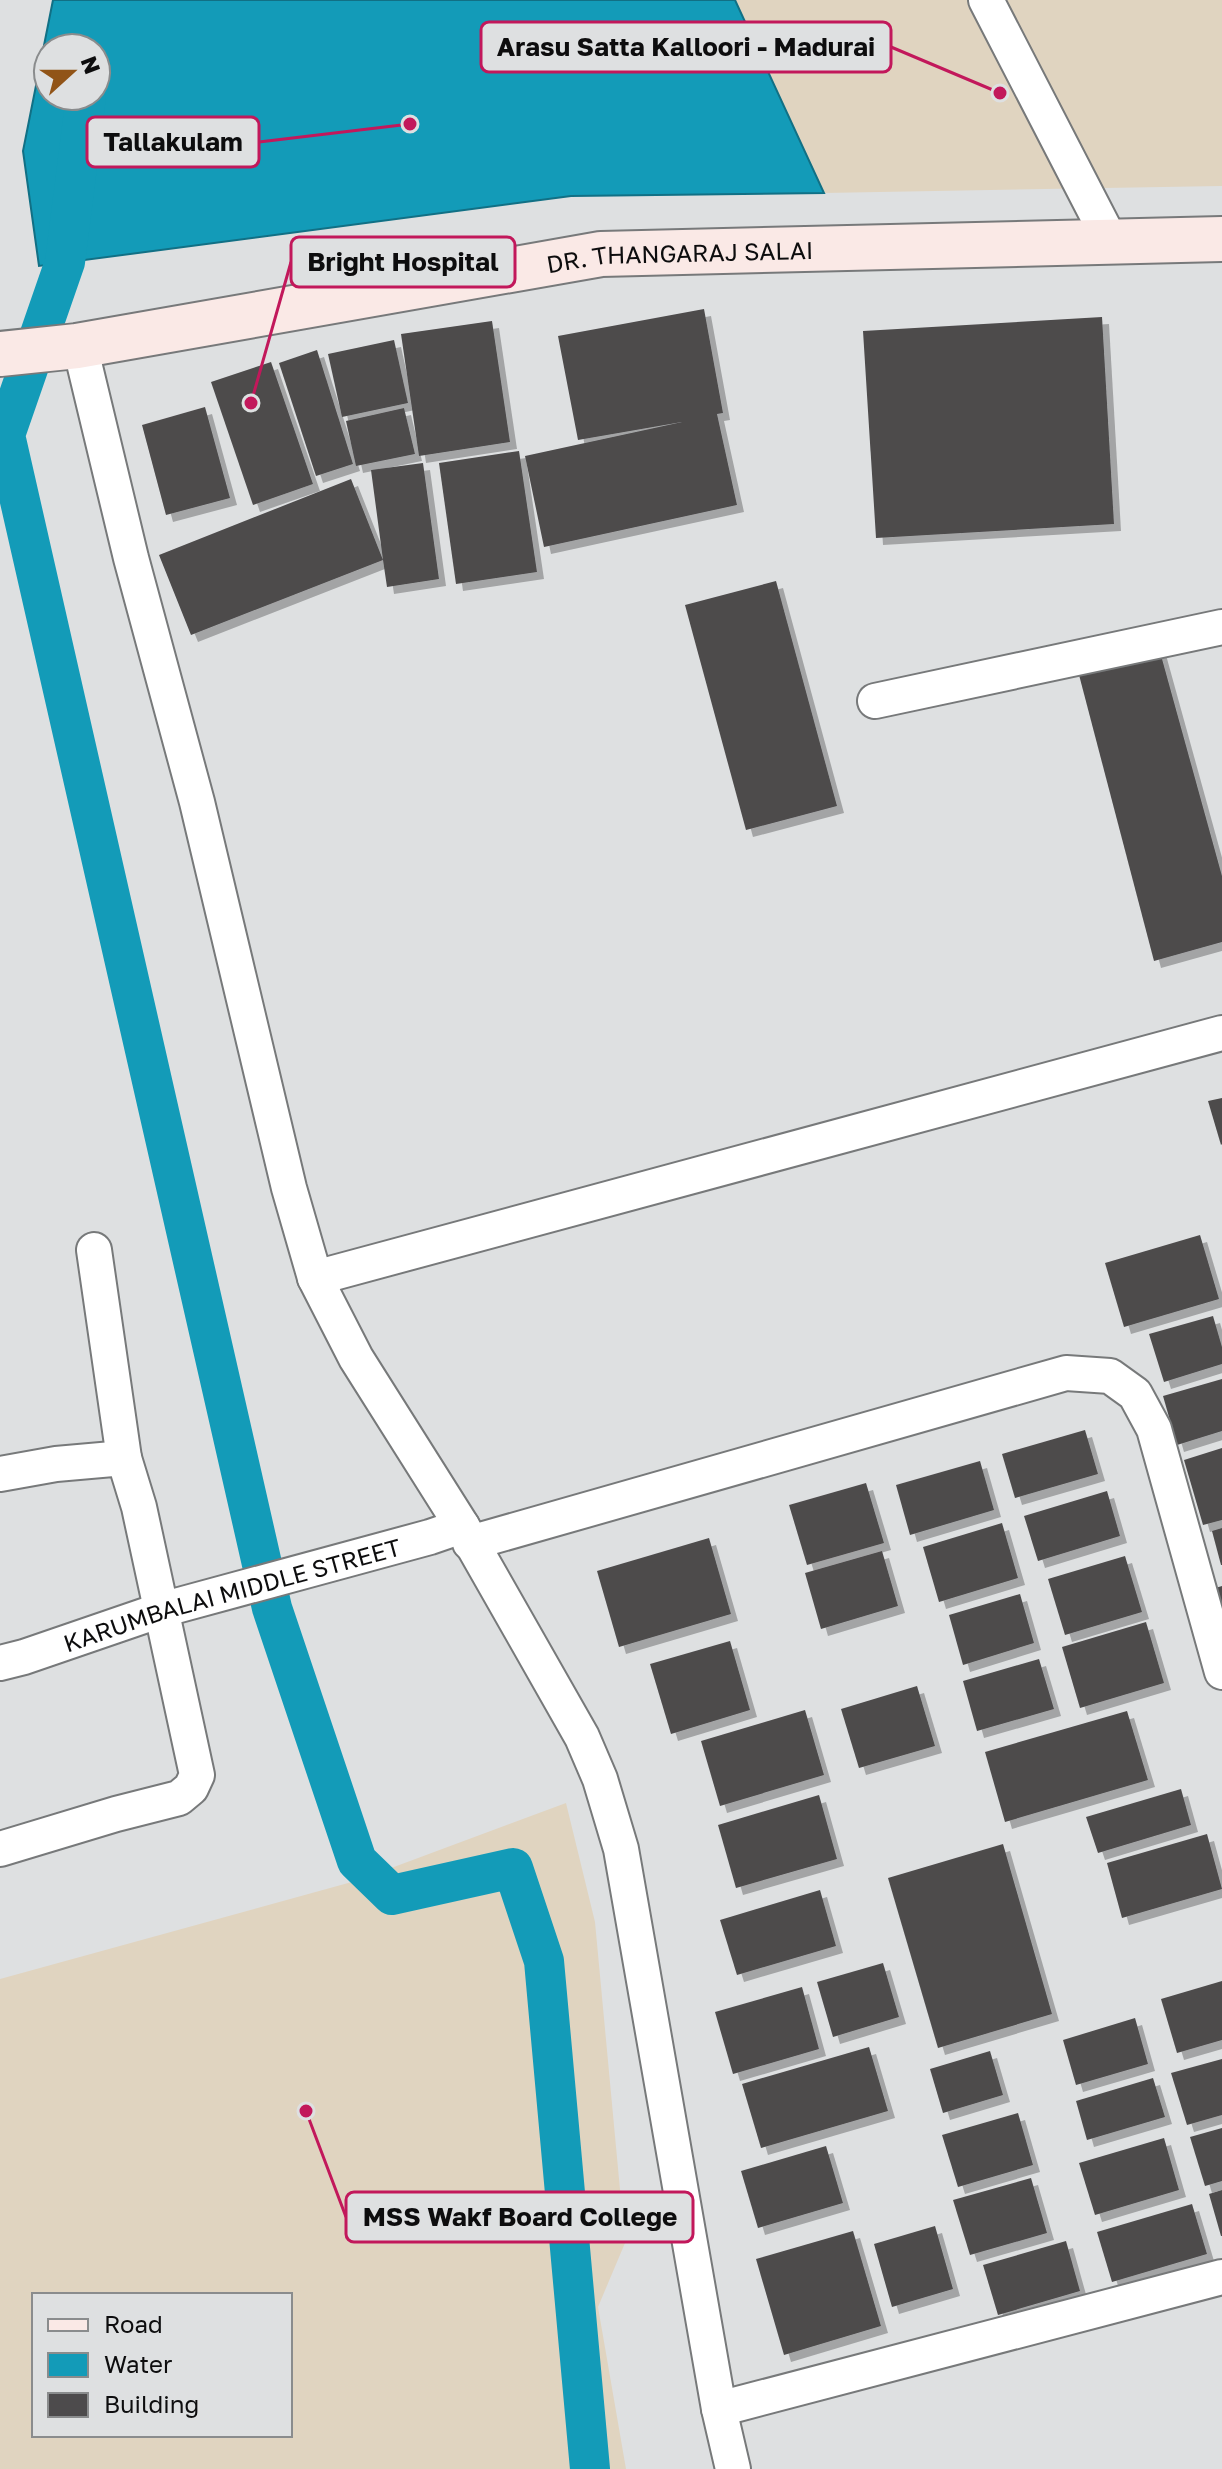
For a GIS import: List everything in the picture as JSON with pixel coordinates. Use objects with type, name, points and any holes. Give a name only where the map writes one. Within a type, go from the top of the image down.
[{"type":"street","points":[[986,0],[1111,242]]},
{"type":"street","name":"DR. THANGARAJ SALAI","points":[[11,353],[78,346],[601,254],[1111,242],[1220,246]]},
{"type":"street","points":[[78,346],[197,802],[289,1188],[315,1278],[356,1358],[466,1535],[582,1737],[600,1779],[621,1849],[719,2409],[733,2469]]},
{"type":"street","points":[[875,701],[1222,627]]},
{"type":"street","points":[[315,1278],[1222,1033]]},
{"type":"street","points":[[0,1849],[179,1798],[191,1788],[197,1775],[139,1507],[124,1458],[94,1250]]},
{"type":"street","name":"KARUMBALAI MIDDLE STREET","points":[[0,1663],[161,1610],[430,1537],[466,1535],[1066,1373],[1110,1376],[1135,1394],[1154,1429],[1222,1672]]},
{"type":"street","points":[[0,1474],[56,1464],[124,1458]]},
{"type":"street","points":[[719,2409],[1222,2277]]},
{"type":"shaded area","points":[[735,0],[1222,0],[1222,186],[824,193]]},
{"type":"shaded area","points":[[566,1803],[595,1922],[625,2243],[598,2307],[626,2469],[0,2469],[0,1979],[359,1880]]},
{"type":"water","points":[[53,0],[735,0],[824,193],[571,196],[39,266],[23,151],[32,106],[32,112],[112,112],[112,32],[47,32]]},
{"type":"building","points":[[704,309],[723,413],[717,414],[737,505],[544,547],[525,456],[682,422],[578,440],[558,336]]},
{"type":"building","points":[[1102,317],[1114,524],[876,538],[863,331]]},
{"type":"building","points":[[492,321],[510,442],[419,456],[401,334]]},
{"type":"building","points":[[394,340],[408,403],[342,417],[328,354]]},
{"type":"building","points":[[317,350],[353,464],[316,476],[279,363]]},
{"type":"building","points":[[271,362],[313,484],[253,505],[211,382]]},
{"type":"building","points":[[205,407],[230,498],[166,515],[142,425]]},
{"type":"building","points":[[404,408],[415,454],[356,466],[346,421]]},
{"type":"building","points":[[519,451],[537,572],[456,584],[439,463]]},
{"type":"building","points":[[423,463],[439,579],[387,587],[371,470]]},
{"type":"building","points":[[351,479],[383,560],[191,635],[159,555]]},
{"type":"building","points":[[776,581],[837,806],[746,830],[685,605]]},
{"type":"building","points":[[1159,648],[1222,876],[1222,942],[1154,961],[1078,671]]},
{"type":"building","points":[[1222,1098],[1222,1144],[1221,1145],[1208,1101]]},
{"type":"building","points":[[1200,1235],[1219,1299],[1124,1327],[1105,1263]]},
{"type":"building","points":[[1213,1316],[1222,1347],[1222,1364],[1164,1382],[1149,1334]]},
{"type":"building","points":[[1222,1379],[1222,1431],[1177,1445],[1163,1396]]},
{"type":"building","points":[[1085,1430],[1098,1474],[1015,1498],[1002,1454]]},
{"type":"building","points":[[1222,1448],[1222,1520],[1203,1525],[1184,1460]]},
{"type":"building","points":[[980,1461],[994,1510],[910,1535],[896,1485]]},
{"type":"building","points":[[866,1483],[884,1543],[807,1565],[789,1505]]},
{"type":"building","points":[[1107,1491],[1120,1536],[1038,1561],[1024,1516]]},
{"type":"building","points":[[1002,1523],[1018,1578],[939,1602],[923,1547]]},
{"type":"building","points":[[1222,1528],[1222,1565],[1221,1565],[1212,1531]]},
{"type":"building","points":[[709,1538],[731,1614],[619,1647],[597,1571]]},
{"type":"building","points":[[882,1551],[898,1606],[821,1629],[805,1573]]},
{"type":"building","points":[[1125,1556],[1142,1612],[1065,1635],[1048,1579]]},
{"type":"building","points":[[1222,1586],[1222,1622],[1212,1589]]},
{"type":"building","points":[[1020,1594],[1034,1643],[963,1665],[949,1615]]},
{"type":"building","points":[[1146,1622],[1164,1683],[1080,1708],[1062,1647]]},
{"type":"building","points":[[730,1641],[750,1710],[671,1734],[650,1664]]},
{"type":"building","points":[[1039,1659],[1054,1709],[977,1731],[963,1681]]},
{"type":"building","points":[[917,1686],[935,1746],[859,1768],[841,1709]]},
{"type":"building","points":[[805,1710],[824,1775],[720,1806],[701,1741]]},
{"type":"building","points":[[1127,1711],[1148,1780],[1005,1822],[985,1752]]},
{"type":"building","points":[[1181,1789],[1191,1825],[1098,1853],[1086,1817]]},
{"type":"building","points":[[819,1795],[837,1859],[736,1888],[718,1825]]},
{"type":"building","points":[[1207,1834],[1222,1889],[1122,1918],[1107,1863]]},
{"type":"building","points":[[1003,1844],[1052,2014],[938,2048],[888,1878]]},
{"type":"building","points":[[820,1890],[836,1946],[737,1975],[720,1920]]},
{"type":"building","points":[[883,1963],[899,2017],[833,2037],[817,1982]]},
{"type":"building","points":[[1222,1981],[1222,2040],[1177,2053],[1161,1999]]},
{"type":"building","points":[[802,1987],[819,2049],[733,2074],[715,2012]]},
{"type":"building","points":[[1135,2018],[1148,2064],[1076,2085],[1063,2040]]},
{"type":"building","points":[[869,2047],[888,2111],[761,2148],[742,2084]]},
{"type":"building","points":[[990,2051],[1003,2095],[943,2113],[930,2069]]},
{"type":"building","points":[[1222,2059],[1222,2115],[1187,2125],[1171,2073]]},
{"type":"building","points":[[1153,2078],[1165,2117],[1087,2140],[1076,2101]]},
{"type":"building","points":[[1018,2113],[1033,2165],[958,2187],[942,2135]]},
{"type":"building","points":[[1222,2128],[1222,2181],[1205,2186],[1190,2137]]},
{"type":"building","points":[[1164,2138],[1179,2190],[1095,2215],[1079,2163]]},
{"type":"building","points":[[826,2146],[843,2203],[758,2228],[741,2171]]},
{"type":"building","points":[[1031,2178],[1047,2233],[970,2255],[953,2200]]},
{"type":"building","points":[[1222,2190],[1222,2236],[1221,2236],[1209,2194]]},
{"type":"building","points":[[1192,2204],[1207,2254],[1112,2282],[1097,2232]]},
{"type":"building","points":[[935,2226],[953,2289],[892,2307],[874,2244]]},
{"type":"building","points":[[853,2231],[881,2326],[784,2355],[756,2259]]},
{"type":"building","points":[[1066,2241],[1080,2291],[998,2315],[983,2265]]},
{"type":"waterway","points":[[84,112],[65,262],[5,435],[272,1608],[357,1861],[392,1895],[513,1868],[544,1961],[590,2469]]},
{"type":"place","name":"Arasu Satta Kalloori - Madurai","points":[[1000,93]]},
{"type":"place","name":"Tallakulam","points":[[410,124]]},
{"type":"place","name":"Bright Hospital","points":[[251,403]]},
{"type":"place","name":"MSS Wakf Board College","points":[[306,2111]]}]
